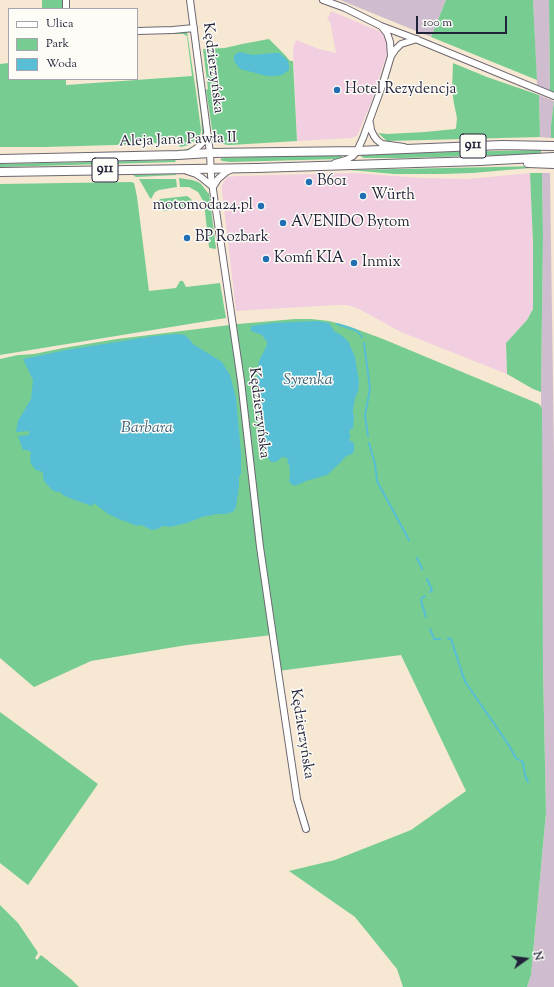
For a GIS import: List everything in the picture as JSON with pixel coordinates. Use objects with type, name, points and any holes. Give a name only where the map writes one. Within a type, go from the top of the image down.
[{"type":"main road","points":[[532,145],[554,141]]},
{"type":"main road","name":"911","points":[[357,151],[502,145],[554,146]]},
{"type":"main road","name":"Aleja Jana Pawła II","points":[[0,159],[186,155],[210,153],[357,151]]},
{"type":"main road","name":"911","points":[[318,165],[479,161],[554,157]]},
{"type":"main road","points":[[479,161],[554,164]]},
{"type":"main road","name":"Aleja Jana Pawła II","points":[[0,172],[318,165]]},
{"type":"street","name":"Kędzierzyńska","points":[[190,0],[213,187],[241,381],[260,547],[275,656],[298,799],[306,829]]},
{"type":"street","points":[[324,0],[345,8],[381,26],[417,39],[554,96]]},
{"type":"street","points":[[381,26],[387,33],[390,42],[391,56]]},
{"type":"street","points":[[138,32],[194,28]]},
{"type":"street","points":[[318,165],[346,160],[353,156],[357,151],[370,122],[391,56],[401,44],[417,39]]},
{"type":"street","points":[[370,122],[371,130],[374,136],[382,144],[414,149]]},
{"type":"street","points":[[186,155],[202,143],[207,134]]},
{"type":"street","points":[[181,169],[196,174],[213,187],[218,179],[226,172],[234,168]]},
{"type":"shaded area","points":[[340,0],[446,0],[431,37]]},
{"type":"shaded area","points":[[533,0],[549,0],[550,91],[537,86]]},
{"type":"shaded area","points":[[331,11],[381,32],[387,39],[388,50],[371,103],[357,136],[351,138],[297,141],[293,48],[296,40],[319,49],[336,53],[330,21],[327,20]]},
{"type":"shaded area","points":[[539,95],[554,101],[551,138],[540,137]]},
{"type":"shaded area","points":[[354,173],[421,178],[469,179],[530,173],[533,243],[533,309],[527,320],[506,343],[507,374],[401,332],[359,309],[347,305],[236,311],[222,191],[222,185],[227,177]]},
{"type":"shaded area","points":[[542,173],[550,173],[554,458],[554,987],[527,987],[531,975],[546,813],[543,667],[541,392],[543,235]]},
{"type":"green space","points":[[42,0],[63,0],[63,8],[42,8]]},
{"type":"green space","points":[[446,0],[533,0],[537,80],[431,37]]},
{"type":"green space","points":[[549,0],[554,0],[554,92],[550,91]]},
{"type":"green space","points":[[187,32],[196,92],[201,130],[200,136],[191,144],[180,147],[177,140],[150,144],[0,147],[0,64],[8,63],[8,80],[66,80],[66,85],[192,76],[187,36],[183,34],[174,34]]},
{"type":"green space","points":[[269,39],[290,61],[293,61],[297,141],[231,145],[220,143],[214,135],[212,129],[206,90],[208,89],[203,49],[225,48]]},
{"type":"green space","points":[[453,63],[487,77],[539,95],[540,137],[387,141],[378,133],[387,134],[455,129],[457,118],[452,90]]},
{"type":"green space","points":[[196,79],[198,79],[204,135],[200,143],[188,151],[180,151],[197,144],[202,135]]},
{"type":"green space","points":[[554,101],[554,138],[551,138],[551,125]]},
{"type":"green space","points":[[541,150],[541,154],[402,158],[364,158],[361,156],[362,154]]},
{"type":"green space","points":[[340,154],[342,157],[339,159],[230,162],[220,160],[222,158]]},
{"type":"green space","points":[[175,160],[176,162],[0,167],[0,164]]},
{"type":"green space","points":[[542,166],[472,173],[441,174],[395,174],[349,170]]},
{"type":"green space","points":[[530,173],[542,173],[543,235],[541,392],[507,374],[506,343],[527,320],[533,309],[533,243]]},
{"type":"green space","points":[[176,174],[136,177],[133,175]]},
{"type":"green space","points":[[179,178],[198,182],[209,193],[215,249],[209,247],[204,203],[201,197],[198,192],[189,187],[180,187]]},
{"type":"green space","points":[[139,179],[176,179],[177,187],[159,190],[155,192],[151,199]]},
{"type":"green space","points":[[134,183],[137,197],[149,291],[176,288],[180,281],[183,281],[186,287],[220,283],[226,318],[0,355],[0,184]]},
{"type":"green space","points":[[187,196],[191,199],[195,206],[163,211],[158,206],[160,199]]},
{"type":"green space","points":[[295,319],[329,321],[348,326],[539,404],[542,408],[543,667],[546,813],[531,975],[527,987],[403,987],[397,969],[355,917],[289,871],[335,860],[411,830],[466,791],[401,655],[278,671],[272,635],[187,645],[91,661],[34,687],[0,658],[0,359],[117,339],[238,324]]},
{"type":"green space","points":[[0,712],[98,784],[28,885],[0,863]]},
{"type":"green space","points":[[0,905],[18,923],[37,951],[38,953],[35,958],[37,960],[41,955],[79,987],[0,987]]},
{"type":"water","points":[[240,52],[253,55],[279,53],[288,61],[289,70],[282,75],[267,76],[240,69],[234,61],[234,56]]},
{"type":"water","name":"Syrenka","points":[[317,321],[329,323],[334,331],[348,341],[355,357],[359,382],[353,410],[353,429],[350,429],[349,434],[351,434],[349,440],[354,443],[354,451],[352,454],[346,456],[327,475],[295,486],[289,481],[290,474],[287,458],[282,457],[276,462],[272,462],[266,454],[257,378],[259,361],[267,342],[262,335],[251,331],[251,326],[272,323]]},
{"type":"water","name":"Barbara","points":[[176,334],[185,335],[193,344],[222,362],[230,375],[236,398],[241,454],[241,473],[239,478],[236,507],[233,512],[202,517],[187,523],[150,530],[141,525],[137,526],[108,514],[94,503],[92,506],[69,498],[61,494],[61,492],[56,492],[51,489],[44,481],[43,473],[36,470],[31,464],[31,452],[23,450],[18,436],[29,435],[29,431],[16,432],[18,421],[31,399],[33,380],[23,359],[66,350]]},
{"type":"waterway","points":[[337,324],[355,330],[362,337]]},
{"type":"waterway","points":[[364,343],[370,389],[365,415],[368,436]]},
{"type":"waterway","points":[[369,443],[375,464],[377,481],[409,540]]},
{"type":"waterway","points":[[417,558],[422,569]]},
{"type":"waterway","points":[[427,579],[432,590],[430,592]]},
{"type":"waterway","points":[[425,596],[421,601],[426,617]]},
{"type":"waterway","points":[[430,629],[434,639],[440,639]]},
{"type":"waterway","points":[[448,638],[451,639],[466,683],[516,758],[523,762],[525,775],[528,782]]},
{"type":"place","name":"Hotel Rezydencja","points":[[337,90]]},
{"type":"place","name":"B601","points":[[309,182]]},
{"type":"place","name":"Würth","points":[[363,196]]},
{"type":"place","name":"motomoda24.pl","points":[[261,206]]},
{"type":"place","name":"AVENIDO Bytom","points":[[283,223]]},
{"type":"place","name":"BP Rozbark","points":[[187,238]]},
{"type":"place","name":"Komfi KIA","points":[[266,259]]},
{"type":"place","name":"Inmix","points":[[354,263]]}]
